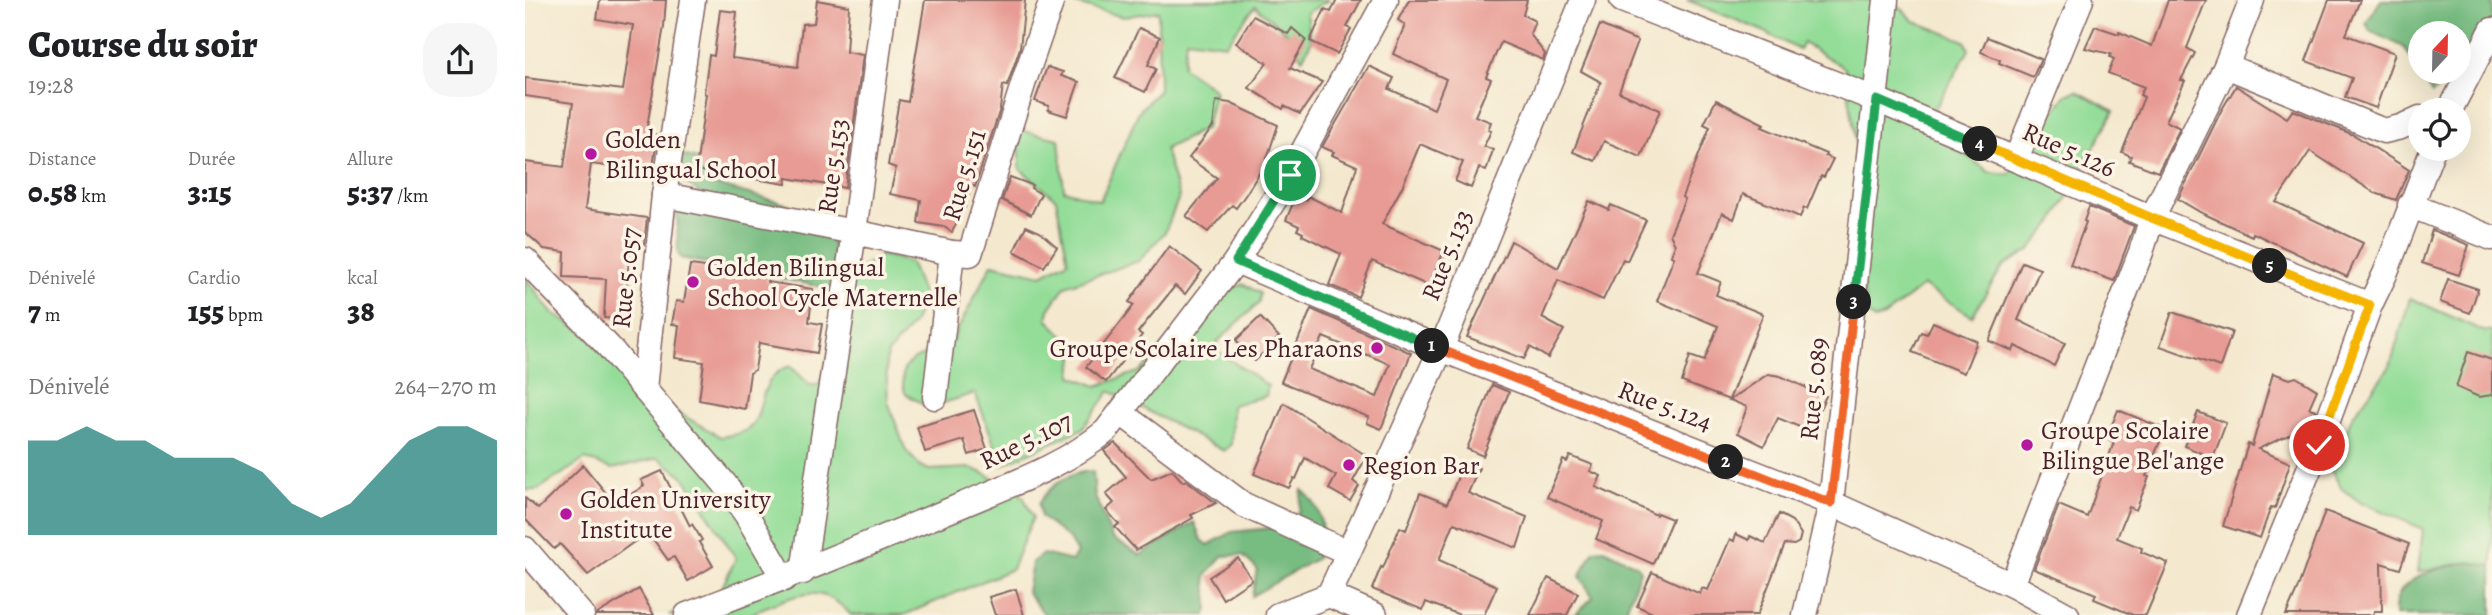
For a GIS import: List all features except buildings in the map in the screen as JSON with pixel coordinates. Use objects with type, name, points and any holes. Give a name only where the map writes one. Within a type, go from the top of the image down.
[{"type":"street","name":"Rue 5.057","points":[[644,388],[664,195],[693,0]]},
{"type":"street","name":"Rue 5.153","points":[[664,195],[854,232],[885,0]]},
{"type":"street","name":"Rue 5.151","points":[[854,232],[952,253],[972,252],[1052,0]]},
{"type":"street","name":"Rue 5.107","points":[[687,615],[794,575],[1003,487],[1086,448],[1106,431],[1236,261],[1290,175],[1385,0]]},
{"type":"street","name":"Rue 5.133","points":[[1329,595],[1441,349],[1583,0]]},
{"type":"street","name":"Rue 5.126","points":[[1622,0],[1877,100],[2152,218],[2370,305]]},
{"type":"street","name":"Rue 5.089","points":[[1805,615],[1831,503],[1886,0]]},
{"type":"street","points":[[2016,159],[2081,0]]},
{"type":"street","points":[[2012,585],[2152,218],[2226,66],[2252,0]]},
{"type":"street","points":[[2456,98],[2492,30]]},
{"type":"street","points":[[2226,66],[2408,140]]},
{"type":"street","points":[[2384,131],[2408,124]]},
{"type":"street","points":[[2249,615],[2319,445],[2370,305],[2385,274],[2425,161]]},
{"type":"street","points":[[2410,205],[2492,238]]},
{"type":"street","points":[[794,575],[854,232]]},
{"type":"street","points":[[935,397],[952,253]]},
{"type":"street","name":"Rue 5.057","points":[[525,260],[609,347],[644,388]]},
{"type":"street","name":"Rue 5.124","points":[[1236,261],[1441,349],[1831,503],[2012,585],[2067,615]]},
{"type":"street","points":[[644,388],[724,483],[794,575]]},
{"type":"street","points":[[1121,413],[1244,505],[1347,552]]},
{"type":"street","points":[[525,549],[582,615]]},
{"type":"street","points":[[1277,615],[1329,595],[1375,615]]},
{"type":"green space","points":[[1062,0],[1328,0],[1307,13],[1311,42],[1302,59],[1288,34],[1255,6],[1226,44],[1186,39],[1183,67],[1215,90],[1206,128],[1165,149],[1179,197],[1165,232],[1139,261],[1065,286],[1049,310],[1047,319],[1075,347],[1072,376],[1097,386],[1141,371],[1199,305],[1243,284],[1260,293],[1259,303],[1217,342],[1217,351],[1268,386],[1266,396],[1232,405],[1231,444],[1224,451],[1110,391],[1082,429],[1002,465],[975,393],[928,408],[905,393],[903,372],[907,365],[912,360],[948,348],[992,264],[1042,275],[1068,261],[1056,199],[1020,169],[1019,130],[1059,139],[1064,190],[1100,201],[1139,111],[1159,90],[1158,11],[1123,17]]},
{"type":"green space","points":[[1687,0],[1893,0],[1914,21],[1965,41],[1969,50],[1932,114],[1945,139],[1989,172],[2009,174],[2066,95],[2077,91],[2114,111],[2054,221],[2029,251],[2003,266],[1972,316],[1923,286],[1884,316],[1874,320],[1867,313],[1860,269],[1867,220],[1845,68],[1803,43],[1799,50],[1763,31]]},
{"type":"green space","points":[[2381,0],[2492,0],[2492,20],[2471,56],[2471,21],[2408,21],[2408,54],[2404,47],[2370,31],[2366,23]]},
{"type":"green space","points":[[2426,84],[2445,84],[2432,94]]},
{"type":"green space","points":[[679,154],[701,160],[712,184],[830,216],[837,290],[681,258],[678,254],[677,208],[699,192],[675,177]]},
{"type":"green space","points":[[881,255],[910,262],[924,298],[913,324],[888,353],[886,362],[888,402],[906,451],[920,466],[929,470],[971,468],[1017,491],[1024,498],[1033,517],[1012,569],[904,615],[851,615],[834,600],[807,594],[787,599],[751,615],[669,615],[719,594],[736,558],[682,475],[658,458],[612,469],[585,459],[537,490],[525,490],[525,277],[551,312],[585,333],[633,387],[721,437],[742,432],[754,423],[771,379],[790,366],[811,386],[821,383],[849,276]]},
{"type":"green space","points":[[2410,298],[2483,331],[2492,332],[2492,566],[2467,562],[2418,572],[2423,529],[2359,501],[2342,489],[2332,472],[2333,463],[2352,417],[2390,366]]},
{"type":"green space","points":[[1093,471],[1095,496],[1112,538],[1140,555],[1194,522],[1201,539],[1208,545],[1232,532],[1280,527],[1299,511],[1302,490],[1315,505],[1321,521],[1317,558],[1252,596],[1257,569],[1242,555],[1222,556],[1206,576],[1206,615],[1045,615],[1027,592],[1032,562],[1043,554],[1072,561],[1077,553],[1069,539],[1041,517],[1039,503],[1062,480]]},
{"type":"green space","points":[[1604,549],[1638,566],[1640,571],[1626,615],[1575,615],[1593,597],[1580,576],[1594,550]]},
{"type":"green space","points":[[2467,562],[2492,566],[2492,615],[2395,615],[2396,602],[2409,582],[2431,571]]},
{"type":"place","name":"Golden Bilingual School","points":[[591,154]]},
{"type":"place","name":"Golden Bilingual School Cycle Maternelle","points":[[693,282]]},
{"type":"place","name":"Groupe Scolaire Les Pharaons","points":[[1377,348]]},
{"type":"place","name":"Groupe Scolaire Bilingue Bel'ange","points":[[2027,445]]},
{"type":"place","name":"Region Bar","points":[[1349,465]]},
{"type":"place","name":"Golden University Institute","points":[[566,514]]},
{"type":"route","points":[[1290,175],[1236,261],[1441,349],[1831,503],[1877,100],[2152,218],[2370,305],[2319,445]]}]
